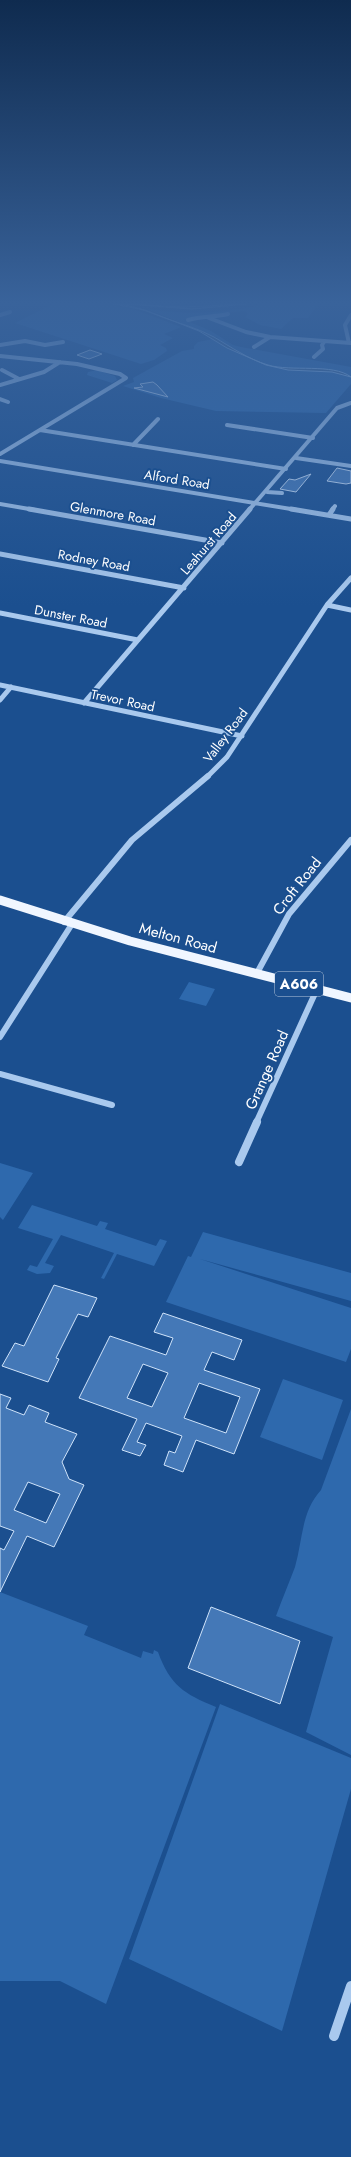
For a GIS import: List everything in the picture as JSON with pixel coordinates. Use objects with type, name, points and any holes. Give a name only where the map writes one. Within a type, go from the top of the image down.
[{"type":"main road","name":"Melton Road","points":[[0,900],[68,923],[351,998]]},
{"type":"street","points":[[0,454],[82,405]]},
{"type":"street","name":"Leahurst Road","points":[[84,703],[267,492],[337,408],[346,405]]},
{"type":"street","points":[[133,445],[158,419]]},
{"type":"street","points":[[227,425],[313,438]]},
{"type":"street","points":[[40,430],[286,469]]},
{"type":"street","points":[[296,458],[351,466]]},
{"type":"street","name":"Alford Road","points":[[0,461],[351,519]]},
{"type":"street","points":[[267,492],[282,493]]},
{"type":"street","name":"Glenmore Road","points":[[0,504],[222,543]]},
{"type":"street","points":[[329,515],[335,506]]},
{"type":"street","name":"Rodney Road","points":[[0,554],[184,588]]},
{"type":"street","name":"Valley Road","points":[[0,1037],[68,923],[132,840],[203,781],[227,757],[327,605],[351,578]]},
{"type":"street","points":[[327,605],[351,610]]},
{"type":"street","name":"Dunster Road","points":[[0,614],[138,640]]},
{"type":"street","name":"Trevor Road","points":[[0,685],[242,736]]},
{"type":"street","points":[[0,700],[10,687]]},
{"type":"street","name":"Croft Road","points":[[257,973],[289,914],[351,840]]},
{"type":"street","name":"Grange Road","points":[[239,1162],[317,989]]},
{"type":"street","points":[[0,1074],[112,1105]]},
{"type":"street","points":[[334,2036],[348,2003],[351,1986]]},
{"type":"shaded area","points":[[189,405],[333,405],[326,413],[216,411]]},
{"type":"shaded area","points":[[189,982],[215,989],[206,1006],[179,999]]},
{"type":"shaded area","points":[[0,1163],[33,1173],[3,1220],[0,1217]]},
{"type":"shaded area","points":[[32,1205],[97,1226],[100,1221],[108,1223],[105,1229],[156,1246],[160,1239],[167,1241],[154,1266],[117,1254],[104,1279],[101,1278],[114,1253],[61,1235],[45,1263],[54,1266],[50,1273],[37,1274],[27,1270],[30,1265],[37,1267],[53,1239],[18,1228]]},
{"type":"shaded area","points":[[203,1232],[351,1273],[351,1301],[200,1259],[351,1308],[351,1349],[346,1362],[166,1302],[188,1256],[191,1257]]},
{"type":"shaded area","points":[[283,1379],[343,1400],[322,1460],[260,1437]]},
{"type":"shaded area","points":[[351,1409],[351,1755],[306,1732],[333,1637],[276,1616],[295,1567],[306,1517],[314,1498],[321,1490]]},
{"type":"shaded area","points":[[0,1592],[88,1626],[84,1635],[141,1658],[143,1651],[153,1654],[154,1650],[158,1652],[168,1673],[180,1687],[195,1698],[216,1707],[106,2004],[60,1981],[0,1981]]},
{"type":"shaded area","points":[[220,1704],[351,1758],[351,1789],[282,2031],[129,1959]]},
{"type":"building","points":[[337,468],[351,471],[351,483],[346,484],[327,481]]},
{"type":"building","points":[[311,474],[296,492],[280,489],[289,479],[295,480]]},
{"type":"building","points":[[54,1285],[97,1298],[88,1317],[78,1314],[56,1358],[59,1359],[48,1382],[2,1366],[15,1343],[24,1346]]},
{"type":"building","points":[[163,1313],[242,1340],[234,1360],[212,1352],[204,1370],[260,1389],[234,1454],[196,1440],[183,1472],[164,1465],[169,1451],[175,1453],[182,1436],[146,1423],[137,1442],[146,1445],[140,1456],[122,1450],[137,1419],[79,1398],[110,1336],[166,1355],[173,1338],[154,1332]],"holes":[[[143,1364],[168,1373],[152,1407],[127,1398]],[[199,1383],[240,1397],[226,1433],[184,1418]]]},
{"type":"building","points":[[0,1394],[11,1398],[6,1408],[24,1415],[29,1405],[49,1413],[45,1422],[77,1434],[62,1462],[69,1479],[84,1485],[54,1547],[27,1536],[0,1592],[0,1548],[4,1550],[14,1531],[0,1526]],"holes":[[[28,1482],[60,1494],[46,1523],[14,1510]]]},
{"type":"building","points":[[211,1607],[300,1641],[280,1704],[188,1668]]}]
